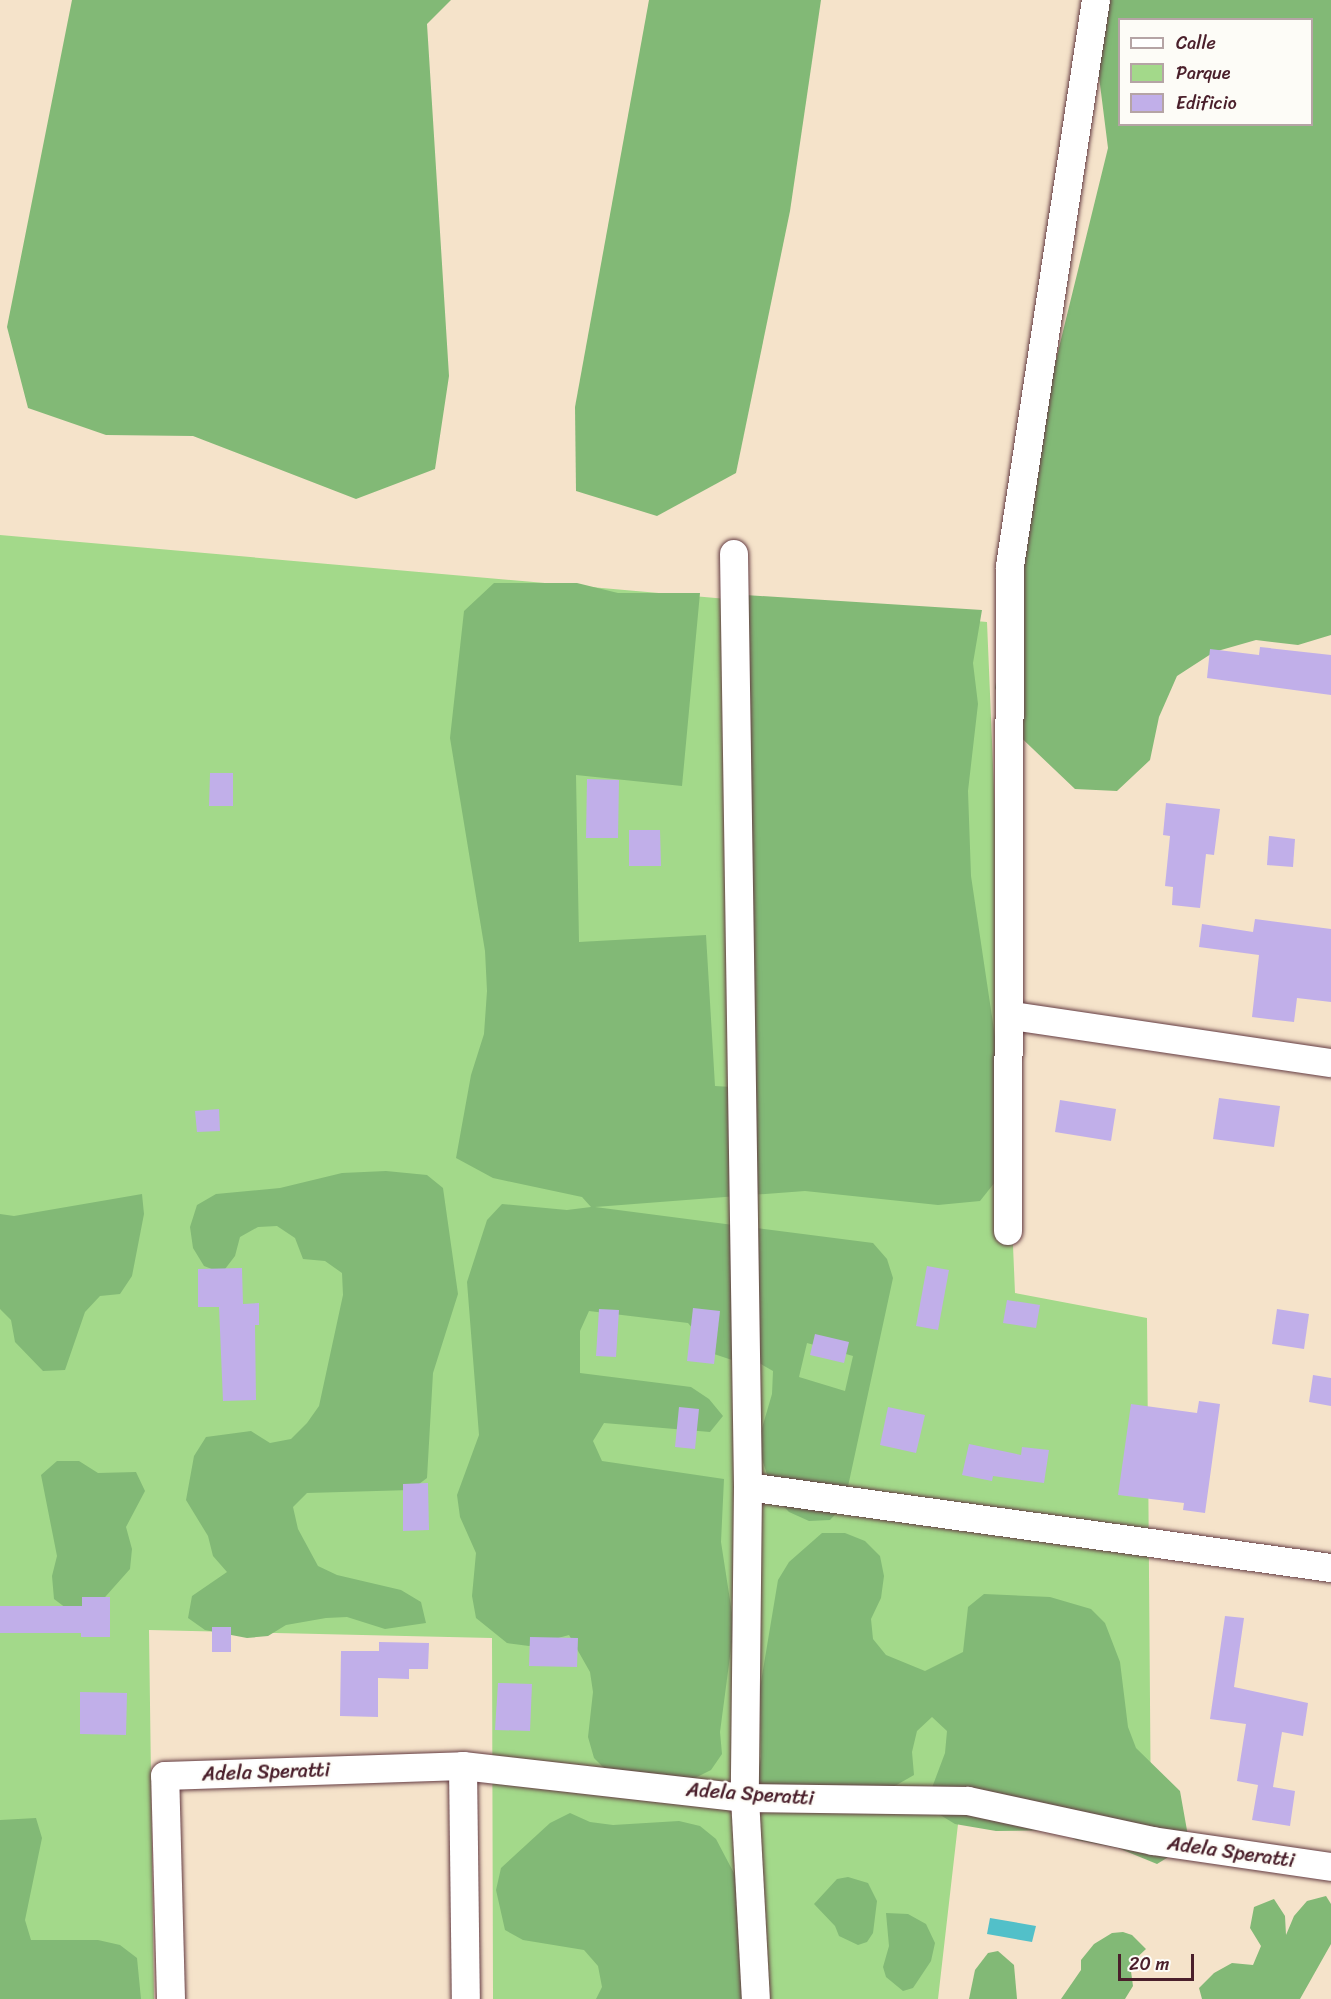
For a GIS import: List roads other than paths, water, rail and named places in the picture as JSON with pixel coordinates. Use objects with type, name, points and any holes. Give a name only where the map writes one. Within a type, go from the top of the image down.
[{"type":"street","points":[[1008,1231],[1012,1016],[1010,566],[1096,0]]},
{"type":"street","points":[[734,554],[748,1487],[745,1798],[756,1999]]},
{"type":"street","points":[[1012,1016],[1331,1063]]},
{"type":"street","points":[[748,1487],[1331,1568]]},
{"type":"street","points":[[463,1766],[466,1999]]},
{"type":"street","name":"Adela Speratti","points":[[171,1999],[165,1776],[463,1766],[745,1798],[968,1801],[1153,1841],[1331,1867]]},
{"type":"water","points":[[990,1918],[1036,1926],[1032,1942],[987,1934]]}]
